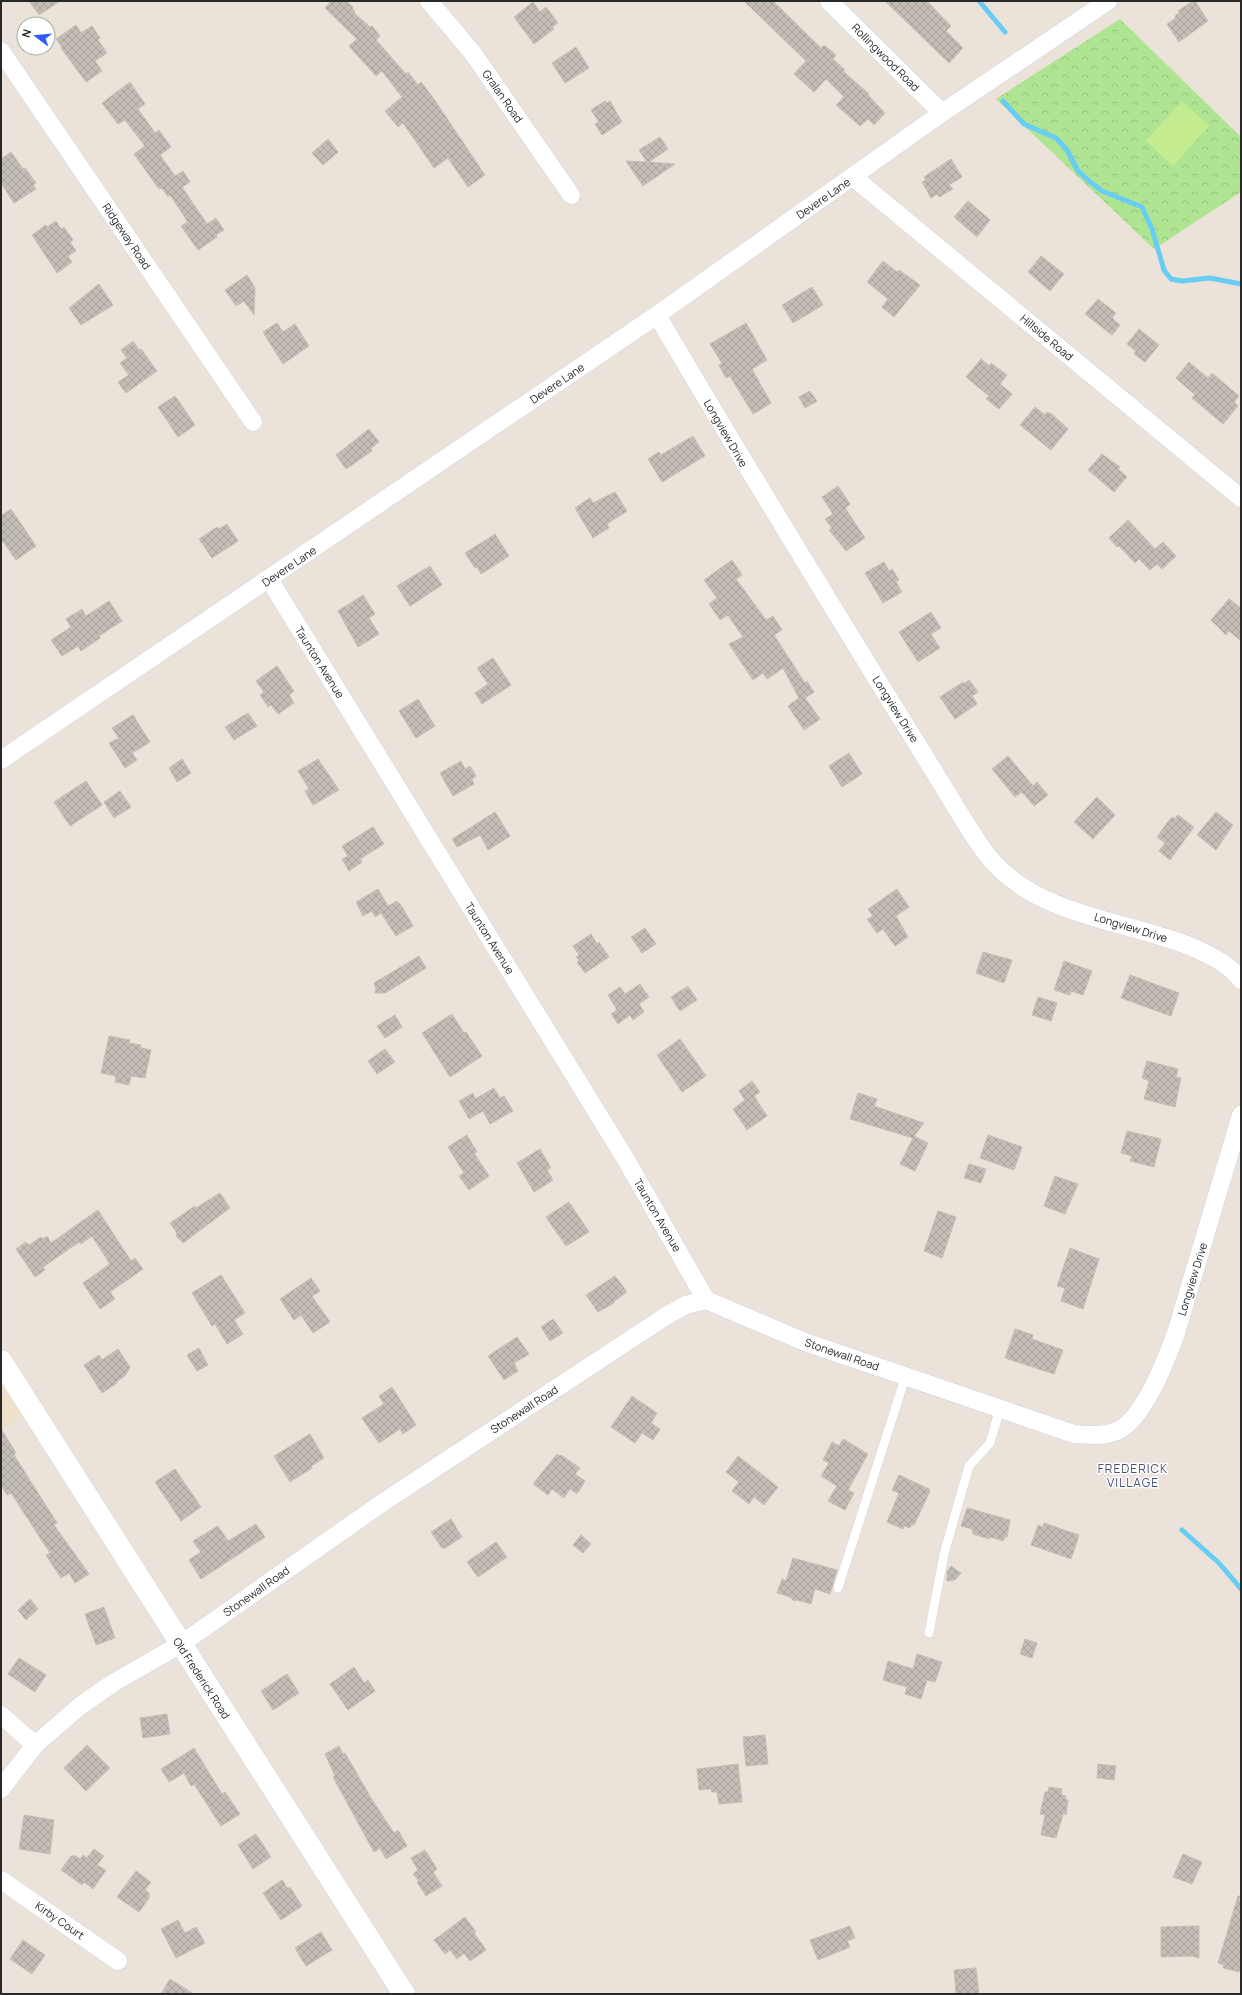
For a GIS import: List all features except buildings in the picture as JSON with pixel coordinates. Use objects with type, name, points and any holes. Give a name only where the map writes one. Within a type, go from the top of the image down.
[{"type":"street","name":"Gralan Road","points":[[429,1],[472,52],[571,195]]},
{"type":"street","name":"Rollingwood Road","points":[[829,1],[942,113]]},
{"type":"street","name":"Devere Lane","points":[[1,760],[657,316],[942,113],[1108,1]]},
{"type":"street","name":"Ridgeway Road","points":[[1,51],[253,422]]},
{"type":"street","name":"Hillside Road","points":[[853,177],[1241,498]]},
{"type":"street","name":"Longview Drive","points":[[657,316],[749,473],[982,848],[999,869],[1032,894],[1057,905],[1172,939],[1211,956],[1232,968],[1241,980]]},
{"type":"street","name":"Taunton Avenue","points":[[269,579],[625,1158],[706,1300]]},
{"type":"street","name":"Longview Drive","points":[[1118,1430],[1132,1419],[1163,1367],[1176,1333],[1241,1115]]},
{"type":"street","name":"Stonewall Road","points":[[1,1789],[35,1745],[80,1706],[113,1683],[181,1644],[382,1503],[666,1316],[686,1305],[706,1300],[805,1342],[906,1375],[1074,1434],[1100,1436],[1118,1430]]},
{"type":"street","name":"Old Frederick Road","points":[[1,1361],[404,1994]]},
{"type":"street","points":[[1,1715],[35,1745]]},
{"type":"street","name":"Kirby Court","points":[[1,1880],[118,1961]]},
{"type":"lane","points":[[838,1588],[906,1375]]},
{"type":"lane","points":[[929,1633],[944,1554],[969,1466],[990,1443],[1000,1408]]},
{"type":"shaded area","points":[[1,1380],[23,1414],[1,1430]]},
{"type":"green space","points":[[1120,19],[1241,137],[1241,192],[1154,249],[996,99]]},
{"type":"green space","points":[[1182,101],[1209,126],[1173,166],[1146,141]]},
{"type":"waterway","points":[[979,1],[1005,32]]},
{"type":"waterway","points":[[1003,101],[1024,124],[1056,138],[1067,150],[1078,171],[1102,191],[1142,207],[1152,229],[1164,270],[1171,279],[1182,281],[1210,278],[1241,284]]},
{"type":"waterway","points":[[1182,1530],[1219,1563],[1241,1589]]},
{"type":"district","name":"FREDERICK VILLAGE","points":[[1133,1475]]}]
